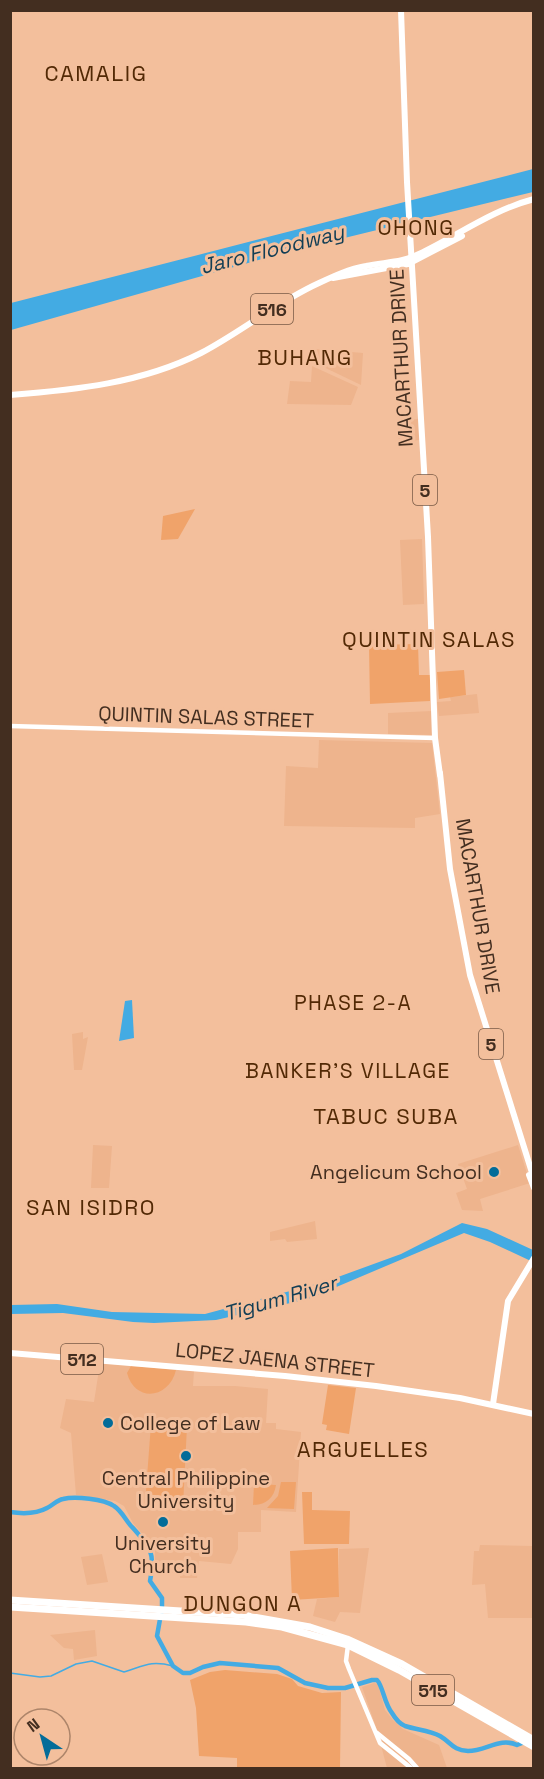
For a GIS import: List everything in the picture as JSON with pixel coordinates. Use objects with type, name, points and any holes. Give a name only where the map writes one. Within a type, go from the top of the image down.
[{"type":"highway","name":"515","points":[[10,1600],[60,1606],[293,1623],[341,1637],[500,1725],[534,1740]]},
{"type":"highway","name":"515","points":[[10,1607],[60,1606],[111,1601],[155,1612]]},
{"type":"highway","name":"515","points":[[243,1618],[348,1645],[385,1660],[402,1664],[467,1701],[500,1725]]},
{"type":"highway","points":[[341,1637],[344,1629]]},
{"type":"highway","points":[[467,1701],[471,1694]]},
{"type":"highway","name":"515","points":[[519,1735],[534,1747]]},
{"type":"main road","name":"MACARTHUR DRIVE","points":[[402,10],[408,194],[428,537],[435,703],[450,869],[469,970],[534,1179]]},
{"type":"main road","points":[[402,263],[412,271],[420,256],[510,206],[534,201]]},
{"type":"main road","points":[[333,278],[359,270],[409,261],[492,217]]},
{"type":"main road","points":[[411,255],[420,256]]},
{"type":"main road","points":[[411,255],[420,256]]},
{"type":"main road","name":"516","points":[[10,395],[69,390],[172,367],[303,291],[333,278],[402,263],[411,255]]},
{"type":"main road","points":[[211,346],[224,343]]},
{"type":"main road","name":"QUINTIN SALAS STREET","points":[[10,726],[437,738]]},
{"type":"main road","points":[[513,1116],[515,1131],[534,1188]]},
{"type":"main road","points":[[494,1404],[508,1300],[534,1258]]},
{"type":"main road","name":"LOPEZ JAENA STREET","points":[[10,1353],[285,1376],[409,1390],[494,1404],[534,1414]]},
{"type":"main road","points":[[348,1645],[346,1661],[380,1743],[417,1768]]},
{"type":"main road","points":[[375,1731],[410,1764]]},
{"type":"shaded area","points":[[315,349],[363,353],[361,385],[311,361]]},
{"type":"shaded area","points":[[312,366],[358,387],[351,405],[287,404],[290,381],[311,382]]},
{"type":"shaded area","points":[[418,419],[419,440],[399,442],[397,421]]},
{"type":"shaded area","points":[[195,509],[178,539],[161,540],[163,516]]},
{"type":"shaded area","points":[[422,539],[424,604],[403,605],[400,540]]},
{"type":"shaded area","points":[[418,644],[419,675],[430,675],[430,701],[370,704],[369,645]]},
{"type":"shaded area","points":[[464,670],[466,695],[439,699],[437,672]]},
{"type":"shaded area","points":[[477,694],[479,713],[439,716],[437,702],[451,701],[450,697]]},
{"type":"shaded area","points":[[432,711],[433,735],[388,734],[388,713]]},
{"type":"shaded area","points":[[319,740],[432,743],[440,814],[415,818],[415,828],[284,826],[286,766],[318,768]]},
{"type":"shaded area","points":[[83,1032],[83,1039],[88,1037],[82,1070],[74,1070],[72,1034]]},
{"type":"shaded area","points":[[93,1145],[112,1146],[109,1188],[91,1188]]},
{"type":"shaded area","name":"Angelicum School","points":[[518,1145],[530,1183],[480,1199],[483,1211],[462,1210],[456,1193],[467,1189],[458,1164]]},
{"type":"shaded area","points":[[315,1221],[317,1239],[270,1241],[270,1232]]},
{"type":"shaded area","name":"Central Philippine University","points":[[100,1363],[194,1371],[193,1386],[268,1389],[266,1423],[276,1423],[276,1429],[301,1432],[296,1512],[261,1510],[261,1532],[238,1532],[238,1549],[231,1564],[199,1561],[197,1578],[180,1578],[180,1573],[155,1572],[155,1549],[133,1523],[124,1506],[115,1501],[76,1495],[71,1433],[60,1428],[66,1399],[94,1402]]},
{"type":"shaded area","points":[[131,1366],[176,1370],[167,1387],[152,1394],[144,1393],[131,1383],[127,1373]]},
{"type":"shaded area","points":[[328,1385],[356,1388],[349,1434],[326,1430],[327,1425],[322,1424]]},
{"type":"shaded area","points":[[151,1424],[187,1426],[183,1506],[145,1504]]},
{"type":"shaded area","points":[[281,1482],[296,1482],[294,1509],[267,1508],[278,1496]]},
{"type":"shaded area","points":[[254,1484],[276,1485],[269,1500],[253,1505]]},
{"type":"shaded area","points":[[302,1492],[312,1492],[312,1510],[350,1511],[349,1544],[304,1544]]},
{"type":"shaded area","points":[[480,1545],[533,1546],[533,1618],[488,1618],[485,1584],[472,1585],[474,1551],[479,1551]]},
{"type":"shaded area","points":[[338,1548],[339,1597],[292,1600],[290,1551]]},
{"type":"shaded area","points":[[369,1548],[360,1613],[340,1612],[335,1622],[313,1616],[317,1599],[339,1597],[339,1549]]},
{"type":"shaded area","points":[[102,1554],[108,1582],[87,1585],[81,1557]]},
{"type":"shaded area","points":[[95,1630],[97,1656],[74,1660],[73,1649],[64,1648],[50,1635]]},
{"type":"shaded area","points":[[225,1670],[277,1674],[292,1679],[298,1686],[322,1693],[341,1692],[340,1768],[237,1768],[237,1758],[199,1756],[196,1708],[190,1680],[210,1672]]},
{"type":"shaded area","points":[[378,1684],[385,1710],[393,1720],[403,1729],[439,1745],[447,1768],[387,1768],[362,1687]]},
{"type":"water","name":"Jaro Floodway","points":[[533,169],[533,192],[283,253],[11,330],[11,303]]},
{"type":"water","points":[[132,1000],[134,1038],[119,1041],[125,1001]]},
{"type":"water","name":"Tigum River","points":[[462,1223],[487,1229],[533,1250],[533,1262],[464,1233],[308,1299],[216,1320],[154,1323],[63,1313],[11,1314],[11,1305],[57,1304],[112,1312],[205,1314],[327,1281],[401,1254]]},
{"type":"waterway","points":[[10,1512],[25,1513],[43,1510],[68,1498],[104,1502],[117,1508],[150,1551],[152,1557],[150,1581],[162,1598],[157,1636],[173,1666],[183,1673],[190,1673],[220,1663],[278,1668],[305,1683],[328,1688],[345,1688],[377,1680],[389,1709],[399,1722],[405,1726],[436,1734],[459,1749],[468,1751],[499,1743],[517,1745],[527,1741]]},
{"type":"waterway","points":[[10,1673],[40,1677],[51,1676],[76,1664],[92,1661],[124,1672],[153,1664],[173,1666]]},
{"type":"place","name":"Angelicum School","points":[[494,1172]]},
{"type":"place","name":"College of Law","points":[[108,1423]]},
{"type":"place","name":"Central Philippine University","points":[[186,1456]]},
{"type":"place","name":"University Church","points":[[163,1522]]},
{"type":"district","name":"CAMALIG","points":[[96,73]]},
{"type":"district","name":"OHONG","points":[[416,227]]},
{"type":"district","name":"BUHANG","points":[[305,357]]},
{"type":"district","name":"QUINTIN SALAS","points":[[429,639]]},
{"type":"district","name":"PHASE 2-A","points":[[353,1002]]},
{"type":"district","name":"BANKER'S VILLAGE","points":[[348,1070]]},
{"type":"district","name":"TABUC SUBA","points":[[386,1116]]},
{"type":"district","name":"SAN ISIDRO","points":[[91,1207]]},
{"type":"district","name":"ARGUELLES","points":[[363,1449]]},
{"type":"district","name":"DUNGON A","points":[[243,1603]]}]
